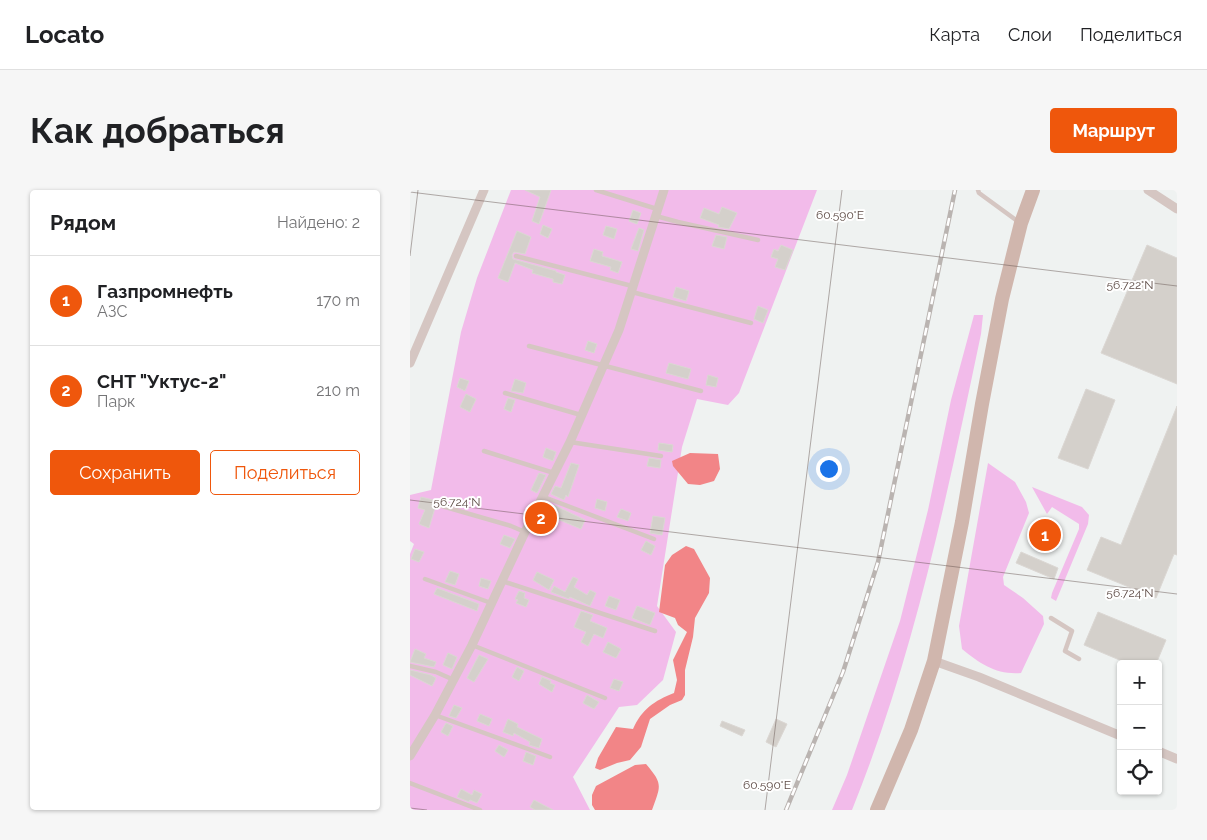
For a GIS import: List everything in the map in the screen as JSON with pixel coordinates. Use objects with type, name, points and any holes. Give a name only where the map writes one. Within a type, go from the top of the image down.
[{"type":"main road","points":[[877,810],[912,730],[934,661],[962,522],[1002,299],[1021,224],[1033,190]]},
{"type":"street","points":[[411,357],[484,190]]},
{"type":"street","points":[[410,756],[413,745],[435,715],[472,645],[570,442],[619,330],[664,190]]},
{"type":"street","points":[[1148,190],[1177,209]]},
{"type":"street","points":[[934,661],[979,677],[1117,734]]},
{"type":"street","points":[[1162,752],[1177,757]]},
{"type":"lane","points":[[596,190],[678,222],[758,240]]},
{"type":"lane","points":[[978,190],[979,193],[1021,224]]},
{"type":"lane","points":[[516,256],[750,323]]},
{"type":"lane","points":[[529,346],[701,391]]},
{"type":"lane","points":[[505,394],[581,414]]},
{"type":"lane","points":[[570,442],[661,456]]},
{"type":"lane","points":[[484,451],[554,473]]},
{"type":"lane","points":[[544,497],[654,539]]},
{"type":"lane","points":[[442,506],[511,526],[525,532]]},
{"type":"lane","points":[[425,579],[491,604]]},
{"type":"lane","points":[[502,581],[655,631]]},
{"type":"lane","points":[[1051,618],[1072,631],[1065,651],[1079,658]]},
{"type":"lane","points":[[472,645],[605,698]]},
{"type":"lane","points":[[410,666],[436,672],[454,680]]},
{"type":"lane","points":[[435,715],[550,757]]},
{"type":"lane","points":[[410,783],[480,810]]},
{"type":"shaded area","points":[[511,190],[817,190],[739,393],[728,405],[697,399],[682,447],[657,606],[676,632],[663,680],[637,705],[619,707],[573,777],[590,810],[410,810],[410,554],[414,544],[410,541],[410,495],[431,490],[461,332],[477,278]]},
{"type":"shaded area","points":[[974,315],[983,315],[981,334],[942,515],[911,634],[894,693],[852,810],[832,810],[847,775],[900,621],[928,510],[951,400]]},
{"type":"shaded area","points":[[690,453],[718,454],[720,469],[714,481],[700,485],[688,484],[673,466],[672,461]]},
{"type":"shaded area","points":[[988,463],[1015,482],[1026,502],[1029,513],[1003,577],[1004,585],[1023,598],[1043,616],[1044,624],[1021,673],[1004,672],[989,667],[962,649],[959,626]]},
{"type":"shaded area","points":[[1032,487],[1082,507],[1089,515],[1088,524],[1056,601],[1051,598],[1052,593],[1079,529],[1079,524],[1052,507],[1047,514]]},
{"type":"shaded area","points":[[686,546],[694,549],[710,578],[709,593],[695,618],[693,637],[685,670],[685,695],[682,700],[670,705],[650,719],[641,747],[630,760],[600,770],[595,768],[598,758],[616,727],[633,729],[640,716],[649,706],[674,693],[677,680],[673,660],[687,632],[678,625],[675,618],[659,612],[665,565],[672,555]]},
{"type":"shaded area","points":[[646,764],[659,785],[652,810],[595,810],[592,805],[592,795],[596,786],[635,765]]},
{"type":"building","points":[[525,190],[551,190],[539,224],[532,221],[540,197]]},
{"type":"building","points":[[722,207],[737,213],[729,229],[718,227],[719,225],[700,218],[704,208],[719,214]]},
{"type":"building","points":[[633,210],[641,213],[637,224],[629,221]]},
{"type":"building","points":[[543,225],[552,229],[548,238],[540,234]]},
{"type":"building","points":[[606,226],[617,229],[614,239],[603,235]]},
{"type":"building","points":[[639,228],[644,230],[638,251],[631,249]]},
{"type":"building","points":[[517,231],[531,237],[525,254],[514,252],[512,255],[513,259],[565,275],[562,284],[553,282],[553,279],[532,273],[533,270],[515,263],[508,282],[498,278]]},
{"type":"building","points":[[716,235],[727,237],[724,249],[712,246]]},
{"type":"building","points":[[781,245],[793,250],[785,270],[775,267],[778,259],[771,257],[774,249],[778,251]]},
{"type":"building","points":[[1147,245],[1177,258],[1177,384],[1101,353]]},
{"type":"building","points":[[594,249],[603,252],[602,256],[622,262],[618,273],[610,270],[611,267],[590,261]]},
{"type":"building","points":[[676,287],[689,291],[686,301],[673,297]]},
{"type":"building","points":[[758,306],[768,310],[763,323],[754,319]]},
{"type":"building","points":[[588,341],[597,344],[594,353],[585,350]]},
{"type":"building","points":[[669,363],[691,369],[688,379],[666,373]]},
{"type":"building","points":[[708,375],[718,378],[716,387],[706,385]]},
{"type":"building","points":[[460,378],[469,381],[465,391],[457,387]]},
{"type":"building","points":[[515,379],[526,383],[523,393],[511,391]]},
{"type":"building","points":[[1086,389],[1115,400],[1088,469],[1058,458]]},
{"type":"building","points":[[466,394],[476,399],[470,412],[460,407]]},
{"type":"building","points":[[508,398],[515,400],[511,412],[504,409]]},
{"type":"building","points":[[1177,406],[1177,555],[1174,554],[1156,598],[1087,570],[1101,537],[1121,545]]},
{"type":"building","points":[[659,443],[673,445],[672,452],[658,450]]},
{"type":"building","points":[[546,448],[556,452],[553,461],[543,457]]},
{"type":"building","points":[[649,458],[661,460],[660,468],[647,466]]},
{"type":"building","points":[[571,463],[579,465],[568,497],[566,495],[564,500],[551,494],[555,486],[561,488]]},
{"type":"building","points":[[539,473],[546,475],[537,493],[531,490]]},
{"type":"building","points":[[421,497],[437,501],[429,528],[419,524],[425,510],[418,508]]},
{"type":"building","points":[[597,499],[607,502],[605,511],[595,508]]},
{"type":"building","points":[[554,505],[585,520],[581,529],[548,515]]},
{"type":"building","points":[[621,509],[631,513],[628,521],[617,517]]},
{"type":"building","points":[[653,516],[665,518],[662,535],[650,533]]},
{"type":"building","points":[[1039,527],[1062,535],[1057,549],[1034,540]]},
{"type":"building","points":[[504,535],[515,539],[510,548],[500,544]]},
{"type":"building","points":[[646,541],[655,546],[651,555],[641,550]]},
{"type":"building","points":[[415,549],[424,552],[419,562],[411,559]]},
{"type":"building","points":[[1021,552],[1058,568],[1054,579],[1016,563]]},
{"type":"building","points":[[450,571],[459,574],[455,585],[445,582]]},
{"type":"building","points":[[537,572],[554,580],[549,590],[533,580]]},
{"type":"building","points":[[573,577],[578,579],[574,587],[587,595],[590,590],[596,593],[590,606],[570,597],[569,599],[551,592],[554,586],[565,592]]},
{"type":"building","points":[[481,578],[491,581],[488,589],[479,586]]},
{"type":"building","points":[[437,588],[479,604],[477,611],[434,594]]},
{"type":"building","points":[[519,591],[525,593],[524,598],[529,600],[526,607],[516,603],[518,600],[515,599]]},
{"type":"building","points":[[609,596],[620,600],[616,610],[605,606]]},
{"type":"building","points":[[637,606],[655,613],[650,625],[632,618]]},
{"type":"building","points":[[581,611],[593,615],[590,621],[607,628],[603,638],[594,634],[588,646],[581,642],[586,632],[574,627]]},
{"type":"building","points":[[1098,612],[1166,640],[1158,660],[1120,660],[1084,645]]},
{"type":"building","points":[[608,642],[621,649],[616,658],[603,652]]},
{"type":"building","points":[[415,649],[426,654],[424,658],[436,662],[434,667],[410,662]]},
{"type":"building","points":[[448,653],[457,657],[452,669],[443,665]]},
{"type":"building","points":[[479,655],[488,659],[474,682],[467,678]]},
{"type":"building","points":[[517,667],[524,671],[519,681],[512,677]]},
{"type":"building","points":[[410,670],[436,678],[432,686],[410,675]]},
{"type":"building","points":[[542,677],[555,685],[552,692],[539,684]]},
{"type":"building","points":[[614,679],[623,682],[619,691],[610,688]]},
{"type":"building","points":[[587,695],[599,702],[594,709],[583,703]]},
{"type":"building","points":[[454,705],[462,708],[456,718],[449,716]]},
{"type":"building","points":[[480,714],[492,719],[489,726],[477,721]]},
{"type":"building","points":[[508,719],[518,724],[517,727],[542,739],[539,748],[529,745],[530,742],[514,733],[513,736],[503,732]]},
{"type":"building","points":[[776,719],[787,724],[776,747],[766,742]]},
{"type":"building","points":[[722,721],[745,730],[742,736],[720,726]]},
{"type":"building","points":[[446,723],[453,726],[448,736],[441,732]]},
{"type":"building","points":[[499,745],[508,750],[504,757],[495,751]]},
{"type":"building","points":[[526,752],[536,756],[533,765],[523,761]]},
{"type":"building","points":[[461,789],[472,795],[474,790],[482,794],[477,803],[470,800],[469,802],[457,797]]},
{"type":"building","points":[[534,800],[553,810],[535,810],[530,807]]},
{"type":"railway","points":[[786,810],[843,672],[878,562],[955,190]]},
{"type":"place","name":"СНТ \"Уктус-2\"","points":[[541,518]]},
{"type":"place","name":"Газпромнефть","points":[[1045,535]]}]
